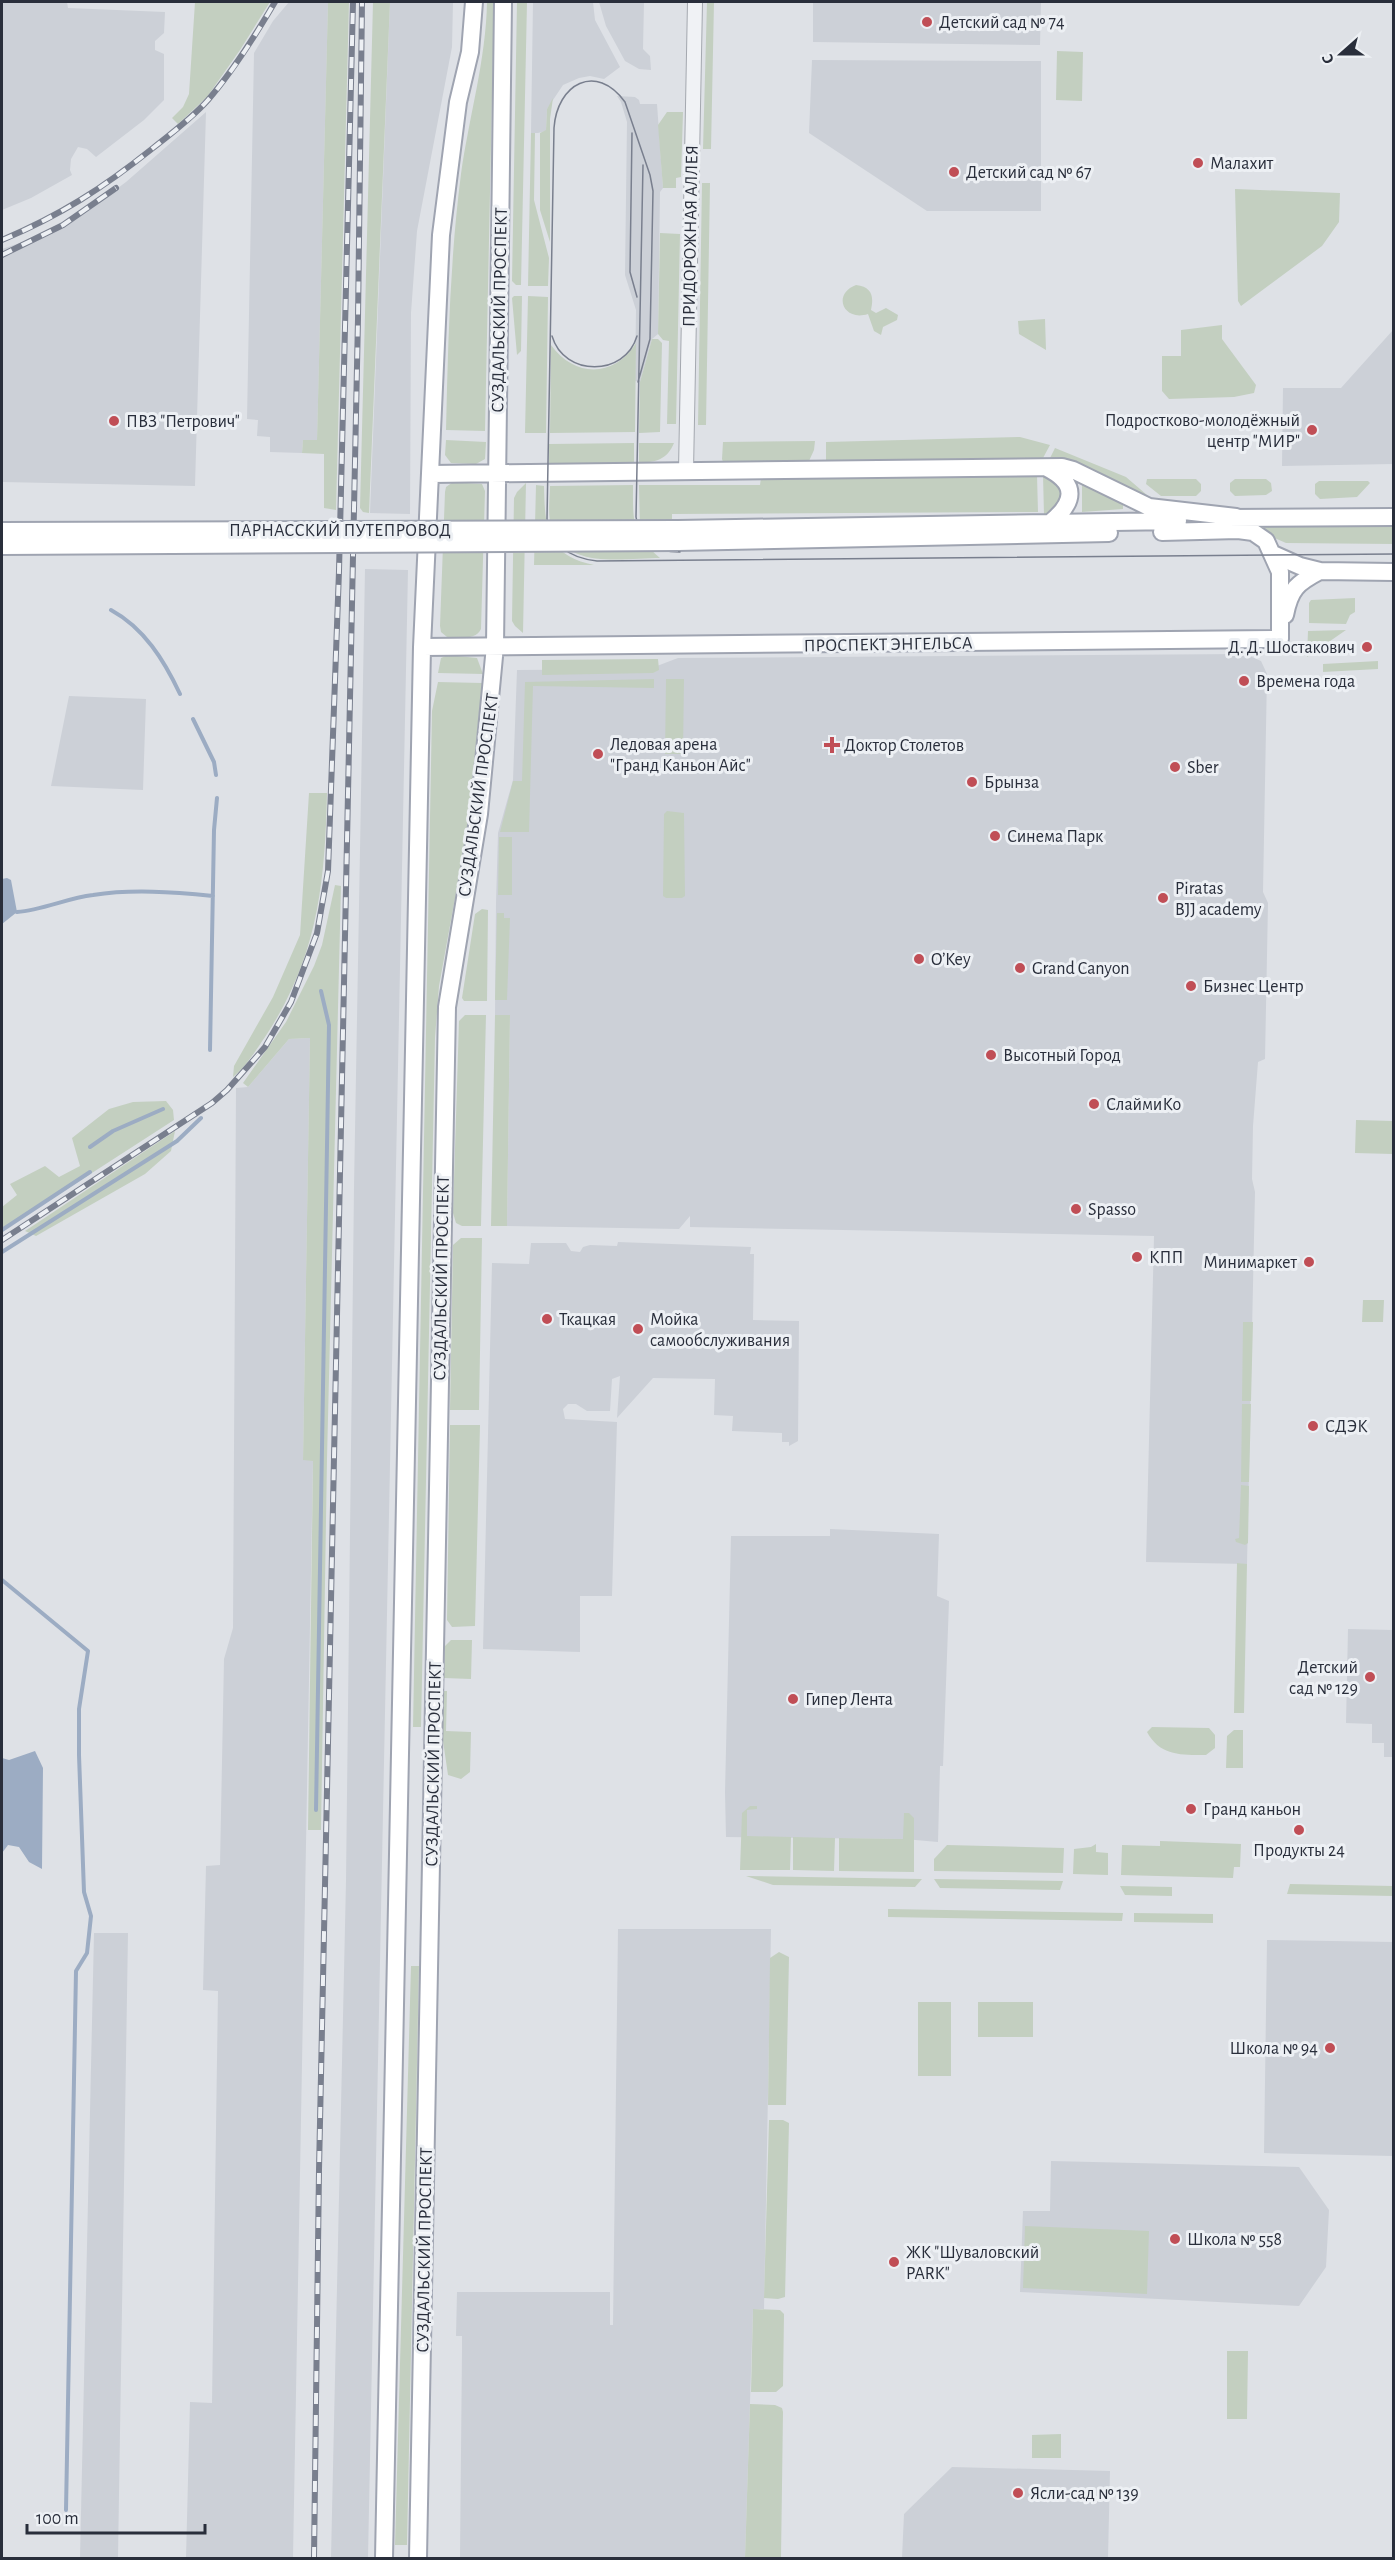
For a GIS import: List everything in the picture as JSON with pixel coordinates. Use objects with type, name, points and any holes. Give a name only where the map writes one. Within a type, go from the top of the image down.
[{"type":"main road","name":"СУЗДАЛЬСКИЙ ПРОСПЕКТ","points":[[384,2559],[422,647],[441,235],[458,102],[470,52],[474,2]]},
{"type":"main road","name":"СУЗДАЛЬСКИЙ ПРОСПЕКТ","points":[[418,2559],[447,1007],[479,814],[495,646],[503,2]]},
{"type":"main road","points":[[431,474],[1043,467],[1073,470],[1142,504],[1160,510],[1236,517],[1394,517]]},
{"type":"main road","points":[[1043,467],[1062,477],[1068,483],[1070,494],[1066,508],[1050,523]]},
{"type":"main road","points":[[678,536],[1206,520],[1236,517]]},
{"type":"main road","points":[[678,536],[1238,530],[1252,532],[1266,541],[1280,573],[1280,639]]},
{"type":"main road","name":"ПАРНАССКИЙ ПУТЕПРОВОД","points":[[2,531],[678,536]]},
{"type":"main road","name":"ПАРНАССКИЙ ПУТЕПРОВОД","points":[[2,546],[678,536]]},
{"type":"main road","points":[[1273,554],[1300,566],[1320,571],[1394,572]]},
{"type":"main road","points":[[1280,639],[1287,603],[1293,590],[1301,581],[1320,571]]},
{"type":"main road","name":"ПРОСПЕКТ ЭНГЕЛЬСА","points":[[422,647],[1280,639]]},
{"type":"street","name":"ПРИДОРОЖНАЯ АЛЛЕЯ","points":[[686,471],[695,2]]},
{"type":"shaded area","points":[[2,2],[67,2],[68,8],[165,12],[164,33],[155,41],[155,50],[164,54],[164,100],[144,120],[96,157],[87,149],[78,147],[71,159],[72,175],[31,198],[2,210]]},
{"type":"shaded area","points":[[289,2],[328,2],[317,441],[303,440],[302,453],[270,452],[270,437],[257,436],[258,420],[247,419],[254,53],[273,21]]},
{"type":"shaded area","points":[[390,2],[453,2],[452,47],[417,231],[411,313],[410,514],[370,513]]},
{"type":"shaded area","points":[[533,2],[593,2],[595,20],[620,67],[604,79],[590,76],[563,85],[547,109],[546,131],[538,133],[531,133]]},
{"type":"shaded area","points":[[599,2],[644,2],[643,49],[650,56],[651,70],[639,69],[625,61],[606,26]]},
{"type":"shaded area","name":"Детский сад № 74","points":[[813,2],[1041,2],[1040,45],[813,42]]},
{"type":"shaded area","name":"Детский сад № 67","points":[[812,60],[1041,61],[1041,211],[927,211],[809,133]]},
{"type":"shaded area","points":[[617,96],[635,97],[640,104],[657,104],[663,188],[660,192],[658,334],[652,339],[640,382],[635,381],[636,310],[625,275],[627,122]]},
{"type":"shaded area","points":[[206,112],[195,486],[2,482],[2,249],[64,228],[126,182]]},
{"type":"shaded area","points":[[1393,330],[1393,464],[1282,466],[1283,388],[1341,388]]},
{"type":"shaded area","points":[[365,569],[408,570],[368,2558],[331,2558],[346,1881],[354,1187]]},
{"type":"shaded area","points":[[1245,654],[1261,661],[1267,674],[1263,892],[1268,903],[1265,1059],[1258,1062],[1253,1126],[1252,1179],[1255,1192],[1247,1564],[1146,1562],[1154,1236],[690,1227],[690,1216],[679,1229],[507,1226],[510,1015],[495,1015],[496,903],[498,833],[513,780],[517,670],[649,669],[678,658]]},
{"type":"shaded area","points":[[69,696],[146,699],[143,790],[51,786]]},
{"type":"shaded area","points":[[310,1038],[303,1460],[313,1460],[293,2558],[186,2558],[190,2402],[212,2403],[218,1991],[203,1990],[206,1866],[220,1865],[224,1659],[233,1628],[236,1088],[248,1087],[289,1039]]},
{"type":"shaded area","points":[[618,1242],[751,1247],[750,1254],[754,1254],[753,1320],[799,1321],[798,1441],[789,1446],[789,1442],[782,1442],[782,1433],[732,1431],[733,1416],[714,1415],[715,1379],[653,1378],[617,1418],[620,1376],[612,1379],[610,1411],[587,1411],[576,1404],[568,1404],[563,1409],[565,1419],[617,1422],[612,1596],[580,1596],[580,1652],[483,1649],[492,1263],[529,1264],[531,1243],[566,1243],[571,1251],[580,1252],[583,1247],[590,1245],[617,1246]]},
{"type":"shaded area","points":[[830,1529],[939,1534],[937,1596],[949,1601],[938,1842],[904,1839],[726,1837],[731,1536],[830,1536]]},
{"type":"shaded area","name":"Детский сад № 129","points":[[1348,1629],[1393,1630],[1393,1757],[1384,1757],[1384,1743],[1372,1743],[1372,1724],[1346,1723]]},
{"type":"shaded area","points":[[618,1929],[771,1929],[764,2309],[753,2309],[745,2558],[460,2558],[462,2336],[456,2336],[457,2292],[610,2292],[610,2325],[613,2325]]},
{"type":"shaded area","points":[[94,1933],[128,1933],[118,2558],[80,2558]]},
{"type":"shaded area","name":"Школа № 94","points":[[1267,1940],[1393,1942],[1393,2156],[1264,2153]]},
{"type":"shaded area","name":"Школа № 558","points":[[1051,2161],[1299,2167],[1329,2210],[1326,2267],[1299,2306],[1020,2292],[1023,2211],[1050,2211]]},
{"type":"shaded area","name":"Ясли-сад № 139","points":[[952,2467],[1110,2471],[1108,2558],[902,2558],[904,2514]]},
{"type":"green space","points":[[195,2],[270,2],[207,97],[178,124],[172,118],[183,107],[189,94]]},
{"type":"green space","points":[[328,2],[349,2],[336,510],[324,508],[324,454],[302,453],[303,440],[317,440]]},
{"type":"green space","points":[[373,2],[390,2],[369,513],[363,512],[360,508]]},
{"type":"green space","points":[[487,2],[494,2],[485,431],[446,430],[450,302],[457,206],[464,153],[484,45]]},
{"type":"green space","points":[[517,2],[527,2],[521,285],[516,285],[512,281]]},
{"type":"green space","points":[[707,2],[714,2],[711,149],[703,149]]},
{"type":"green space","points":[[1057,51],[1083,52],[1082,101],[1056,100]]},
{"type":"green space","points":[[553,98],[550,119],[550,242],[540,210],[540,133],[546,130],[547,109]]},
{"type":"green space","points":[[667,112],[683,112],[681,177],[676,178],[676,188],[663,188],[658,125]]},
{"type":"green space","points":[[531,133],[535,133],[534,200],[549,258],[548,286],[528,286]]},
{"type":"green space","points":[[702,183],[710,183],[706,425],[698,425]]},
{"type":"green space","points":[[1235,189],[1340,193],[1339,222],[1322,246],[1241,306],[1238,301]]},
{"type":"green space","points":[[660,233],[680,234],[676,424],[667,424],[669,341],[663,340],[658,334]]},
{"type":"green space","points":[[856,285],[866,288],[871,293],[871,310],[876,313],[886,308],[898,315],[897,320],[883,327],[881,335],[874,331],[868,314],[852,314],[844,306],[844,294]]},
{"type":"green space","points":[[522,296],[521,351],[517,355],[512,298]]},
{"type":"green space","points":[[528,296],[548,297],[546,433],[525,433]]},
{"type":"green space","points":[[1045,319],[1046,350],[1019,334],[1018,321]]},
{"type":"green space","points":[[1222,325],[1222,339],[1256,385],[1254,393],[1234,397],[1169,399],[1162,391],[1162,356],[1181,356],[1181,330]]},
{"type":"green space","points":[[652,339],[658,339],[662,343],[660,432],[639,433],[640,382]]},
{"type":"green space","points":[[636,343],[635,432],[550,433],[551,345],[571,364],[594,370],[617,363]]},
{"type":"green space","points":[[1020,437],[1050,445],[1043,458],[826,460],[826,442]]},
{"type":"green space","points":[[446,440],[486,442],[485,459],[476,464],[451,463],[445,455]]},
{"type":"green space","points":[[815,441],[809,461],[723,462],[722,459],[723,442]]},
{"type":"green space","points":[[634,443],[634,463],[549,464],[549,444]]},
{"type":"green space","points":[[639,443],[674,443],[664,457],[651,462],[639,463]]},
{"type":"green space","points":[[1055,448],[1126,477],[1161,507],[1062,461],[1050,458]]},
{"type":"green space","points":[[1037,475],[1038,512],[672,514],[672,550],[640,527],[639,485],[760,485],[761,478]]},
{"type":"green space","points":[[1043,475],[1049,475],[1066,495],[1051,514],[1044,515]]},
{"type":"green space","points":[[1147,479],[1196,479],[1201,484],[1201,491],[1196,496],[1161,496],[1146,484]]},
{"type":"green space","points":[[1235,479],[1266,479],[1271,483],[1272,491],[1266,495],[1235,496],[1230,491],[1230,483]]},
{"type":"green space","points":[[1319,481],[1368,481],[1370,483],[1357,497],[1320,499],[1315,494],[1315,484]]},
{"type":"green space","points":[[453,482],[482,484],[485,491],[481,629],[475,635],[466,637],[447,637],[441,632],[440,626],[445,492],[446,487]]},
{"type":"green space","points":[[1082,482],[1120,501],[1123,509],[1082,512]]},
{"type":"green space","points":[[526,483],[523,633],[512,621],[514,498]]},
{"type":"green space","points":[[536,485],[544,486],[545,515],[551,538],[557,547],[578,560],[594,565],[534,565]]},
{"type":"green space","points":[[633,485],[636,526],[644,541],[660,558],[598,559],[570,550],[560,541],[552,528],[550,518],[550,486]]},
{"type":"green space","points":[[1259,526],[1393,526],[1393,544],[1286,543],[1259,531]]},
{"type":"green space","points":[[1355,598],[1355,612],[1350,615],[1346,624],[1309,623],[1311,600]]},
{"type":"green space","points":[[1346,630],[1307,657],[1308,631]]},
{"type":"green space","points":[[448,655],[477,658],[483,674],[438,673],[441,658]]},
{"type":"green space","points":[[658,659],[659,670],[653,673],[542,675],[542,660]]},
{"type":"green space","points":[[1378,661],[1378,669],[1323,672],[1323,664]]},
{"type":"green space","points":[[654,679],[654,688],[533,686],[529,832],[500,832],[513,781],[522,781],[525,682]]},
{"type":"green space","points":[[666,679],[684,679],[683,754],[665,754]]},
{"type":"green space","points":[[438,682],[482,683],[467,832],[439,986],[435,1038],[421,1727],[413,1727],[432,711]]},
{"type":"green space","points":[[309,793],[327,793],[324,859],[315,920],[307,950],[283,1008],[250,1058],[233,1077],[234,1066],[273,997],[300,935]]},
{"type":"green space","points":[[667,811],[684,813],[685,896],[682,898],[663,896],[664,814]]},
{"type":"green space","points":[[499,837],[512,837],[512,895],[498,895]]},
{"type":"green space","points":[[335,885],[341,886],[327,1459],[321,1830],[308,1830],[313,1461],[303,1460],[310,1038],[289,1039],[248,1087],[243,1083],[286,1022],[314,966],[322,945]]},
{"type":"green space","points":[[482,909],[488,910],[487,1001],[464,1001],[462,998],[475,914]]},
{"type":"green space","points":[[497,913],[504,913],[504,918],[510,918],[507,1000],[495,1000]]},
{"type":"green space","points":[[465,1015],[486,1015],[481,1226],[462,1226],[456,1223],[453,1213],[459,1021]]},
{"type":"green space","points":[[495,1015],[510,1015],[507,1226],[491,1226]]},
{"type":"green space","points":[[166,1101],[173,1110],[174,1120],[2,1231],[2,1207],[17,1195],[10,1184],[45,1166],[59,1177],[80,1166],[72,1138],[109,1109],[133,1102]]},
{"type":"green space","points":[[1356,1120],[1393,1121],[1392,1154],[1355,1153]]},
{"type":"green space","points":[[175,1131],[171,1151],[145,1174],[36,1236],[25,1231]]},
{"type":"green space","points":[[461,1238],[482,1238],[479,1410],[450,1410],[453,1245]]},
{"type":"green space","points":[[1363,1300],[1384,1300],[1383,1322],[1362,1322]]},
{"type":"green space","points":[[1243,1322],[1253,1322],[1251,1401],[1242,1401]]},
{"type":"green space","points":[[1242,1404],[1251,1404],[1249,1482],[1241,1482]]},
{"type":"green space","points":[[450,1425],[480,1425],[475,1626],[452,1627],[447,1620]]},
{"type":"green space","points":[[1241,1485],[1249,1486],[1248,1543],[1245,1545],[1236,1542],[1235,1539],[1239,1538]]},
{"type":"green space","points":[[1237,1563],[1247,1564],[1244,1713],[1234,1713]]},
{"type":"green space","points":[[451,1640],[472,1640],[471,1679],[444,1678],[445,1646]]},
{"type":"green space","points":[[443,1691],[447,1691],[446,1731],[471,1732],[470,1772],[461,1779],[448,1775],[442,1734]]},
{"type":"green space","points":[[1152,1727],[1209,1728],[1215,1735],[1215,1748],[1206,1755],[1188,1755],[1165,1750],[1152,1740],[1147,1732]]},
{"type":"green space","points":[[1234,1730],[1243,1730],[1243,1768],[1226,1768],[1227,1736]]},
{"type":"green space","points":[[750,1806],[757,1806],[757,1809],[747,1810],[747,1836],[791,1837],[790,1870],[740,1870],[742,1813]]},
{"type":"green space","points":[[904,1813],[909,1813],[914,1818],[914,1872],[839,1871],[839,1838],[903,1839]]},
{"type":"green space","points":[[793,1837],[835,1838],[834,1871],[793,1870]]},
{"type":"green space","points":[[1160,1841],[1241,1844],[1240,1867],[1234,1867],[1233,1878],[1121,1875],[1122,1845],[1160,1846]]},
{"type":"green space","points":[[1096,1844],[1096,1852],[1108,1853],[1108,1875],[1073,1874],[1074,1849],[1091,1847]]},
{"type":"green space","points":[[947,1845],[1064,1848],[1063,1873],[934,1871],[934,1859]]},
{"type":"green space","points":[[746,1876],[922,1879],[915,1887],[773,1885]]},
{"type":"green space","points":[[934,1879],[1063,1881],[1060,1890],[940,1888]]},
{"type":"green space","points":[[1290,1884],[1393,1886],[1393,1896],[1287,1894]]},
{"type":"green space","points":[[1120,1886],[1172,1887],[1172,1896],[1125,1895]]},
{"type":"green space","points":[[888,1909],[1123,1913],[1122,1921],[888,1917]]},
{"type":"green space","points":[[1134,1913],[1213,1914],[1213,1923],[1134,1922]]},
{"type":"green space","points":[[779,1952],[789,1957],[786,2105],[768,2105],[770,1958]]},
{"type":"green space","points":[[411,1966],[419,1966],[407,2545],[395,2545]]},
{"type":"green space","points":[[918,2002],[951,2002],[951,2076],[918,2076]]},
{"type":"green space","points":[[978,2002],[1033,2002],[1033,2037],[978,2037]]},
{"type":"green space","points":[[769,2120],[783,2120],[789,2123],[785,2297],[778,2299],[764,2298]]},
{"type":"green space","points":[[1025,2226],[1149,2231],[1147,2294],[1023,2288]]},
{"type":"green space","points":[[753,2309],[780,2310],[784,2314],[783,2386],[776,2392],[751,2392]]},
{"type":"green space","points":[[1227,2351],[1248,2351],[1247,2419],[1227,2419]]},
{"type":"green space","points":[[750,2404],[775,2405],[782,2408],[783,2412],[781,2558],[745,2558]]},
{"type":"green space","points":[[1061,2434],[1061,2458],[1032,2458],[1032,2435]]},
{"type":"water","points":[[2,879],[11,880],[17,912],[2,924]]},
{"type":"water","points":[[35,1751],[43,1768],[42,1869],[29,1862],[19,1847],[8,1845],[2,1853],[2,1758],[9,1760]]},
{"type":"waterway","points":[[111,610],[123,617],[152,646],[180,694]]},
{"type":"waterway","points":[[193,719],[214,762],[216,775]]},
{"type":"waterway","points":[[210,1050],[214,830],[217,798]]},
{"type":"waterway","points":[[17,912],[108,893],[153,892],[213,896]]},
{"type":"waterway","points":[[316,1810],[329,1025],[321,991]]},
{"type":"waterway","points":[[90,1147],[113,1131],[163,1109]]},
{"type":"waterway","points":[[2,1252],[177,1141],[201,1118]]},
{"type":"waterway","points":[[2,1230],[90,1172]]},
{"type":"waterway","points":[[2,1580],[88,1651],[79,1709],[79,1755],[84,1892],[91,1916],[87,1953],[76,1971],[66,2510]]},
{"type":"tram line","points":[[638,382],[650,339],[653,191],[650,175],[625,102],[614,90],[602,83],[591,81],[570,90],[562,100],[554,128],[547,519],[553,537],[571,554],[597,561],[1394,554]]},
{"type":"tram line","points":[[632,133],[630,272],[637,297]]},
{"type":"tram line","points":[[643,165],[636,517],[641,533],[650,544],[663,550],[680,552]]},
{"type":"tram line","points":[[552,336],[559,349],[569,359],[581,365],[594,367],[608,365],[620,359],[630,349],[637,336]]},
{"type":"railway","points":[[2,240],[43,221],[99,188],[189,119],[227,77],[275,2]]},
{"type":"railway","points":[[2,1240],[212,1103],[227,1090],[265,1047],[291,1002],[317,933],[328,871],[339,571],[353,2]]},
{"type":"railway","points":[[314,2558],[319,2170],[358,319],[362,2]]},
{"type":"railway","points":[[2,255],[63,225],[116,188]]},
{"type":"place","name":"Детский сад № 74","points":[[927,22]]},
{"type":"place","name":"Малахит","points":[[1198,163]]},
{"type":"place","name":"Детский сад № 67","points":[[954,172]]},
{"type":"place","name":"ПВЗ \"Петрович\"","points":[[114,421]]},
{"type":"place","name":"Подростково-молодёжный центр \"МИР\"","points":[[1312,430]]},
{"type":"place","name":"Д. Д. Шостакович","points":[[1367,647]]},
{"type":"place","name":"Времена года","points":[[1244,681]]},
{"type":"place","name":"Доктор Столетов","points":[[832,745]]},
{"type":"place","name":"Ледовая арена \"Гранд Каньон Айс\"","points":[[598,754]]},
{"type":"place","name":"Sber","points":[[1175,767]]},
{"type":"place","name":"Брынза","points":[[972,782]]},
{"type":"place","name":"Синема Парк","points":[[995,836]]},
{"type":"place","name":"Piratas BJJ academy","points":[[1163,898]]},
{"type":"place","name":"O’Key","points":[[919,959]]},
{"type":"place","name":"Grand Canyon","points":[[1020,968]]},
{"type":"place","name":"Бизнес Центр","points":[[1191,986]]},
{"type":"place","name":"Высотный Город","points":[[991,1055]]},
{"type":"place","name":"СлаймиКо","points":[[1094,1104]]},
{"type":"place","name":"Spasso","points":[[1076,1209]]},
{"type":"place","name":"КПП","points":[[1137,1257]]},
{"type":"place","name":"Минимаркет","points":[[1309,1262]]},
{"type":"place","name":"Ткацкая","points":[[547,1319]]},
{"type":"place","name":"Мойка самообслуживания","points":[[638,1329]]},
{"type":"place","name":"СДЭК","points":[[1313,1426]]},
{"type":"place","name":"Детский сад № 129","points":[[1370,1677]]},
{"type":"place","name":"Гипер Лента","points":[[793,1699]]},
{"type":"place","name":"Гранд каньон","points":[[1191,1809]]},
{"type":"place","name":"Продукты 24","points":[[1299,1830]]},
{"type":"place","name":"Школа № 94","points":[[1330,2048]]},
{"type":"place","name":"Школа № 558","points":[[1175,2239]]},
{"type":"place","name":"ЖК \"Шуваловский PARK\"","points":[[894,2262]]},
{"type":"place","name":"Ясли-сад № 139","points":[[1018,2493]]}]
